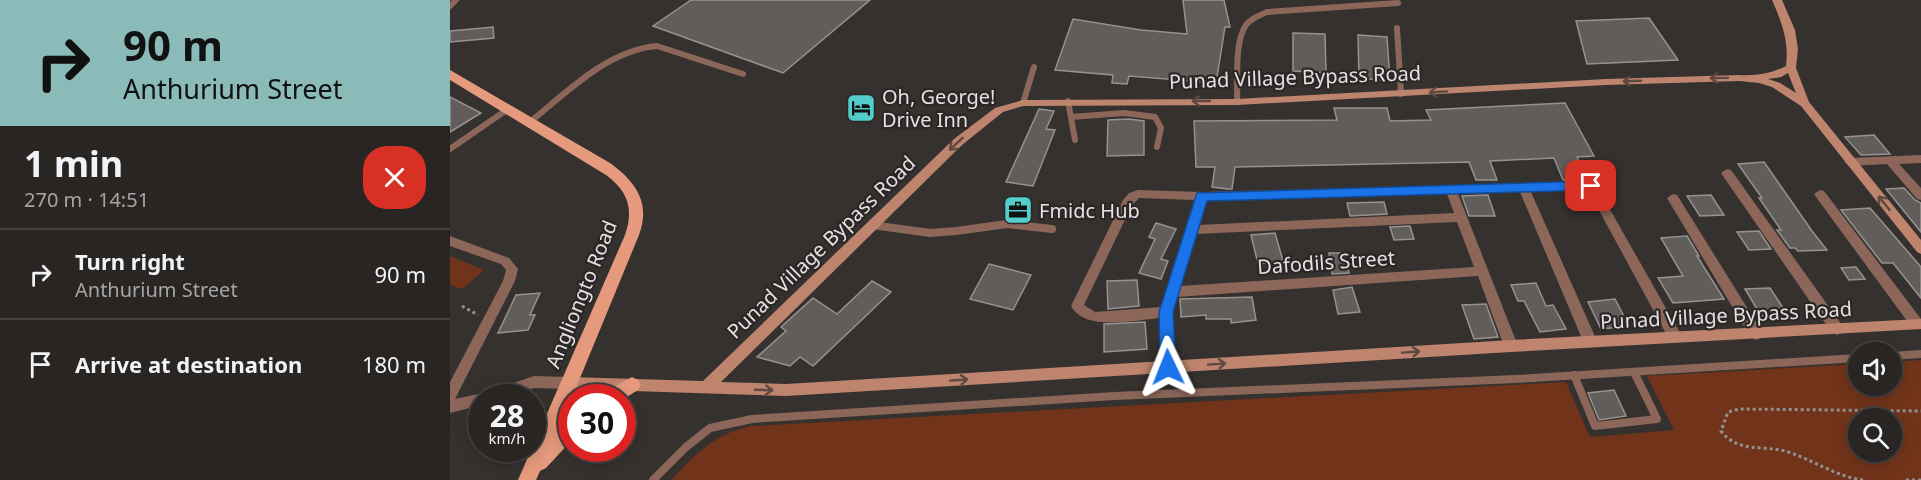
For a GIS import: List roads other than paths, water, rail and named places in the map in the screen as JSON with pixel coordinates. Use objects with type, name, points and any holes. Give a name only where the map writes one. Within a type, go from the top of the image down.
[{"type":"main road","points":[[1777,0],[1792,40],[1791,68],[1805,104]]},
{"type":"main road","points":[[1748,78],[1777,75],[1791,68]]},
{"type":"main road","name":"Angliongto Road","points":[[450,74],[614,173],[628,184],[636,197],[638,212],[634,227],[570,383],[527,479]]},
{"type":"main road","name":"Punad Village Bypass Road","points":[[706,387],[979,124],[999,110],[1023,103],[1237,102],[1606,82],[1748,78],[1776,85],[1805,104],[1921,249]]},
{"type":"main road","name":"Punad Village Bypass Road","points":[[636,385],[786,390],[1511,345],[1919,325]]},
{"type":"main road","name":"Punad Village Bypass Road","points":[[570,383],[601,384]]},
{"type":"main road","points":[[527,479],[558,443]]},
{"type":"street","points":[[1850,162],[1921,159]]},
{"type":"street","points":[[1889,160],[1921,196]]},
{"type":"street","points":[[1727,173],[1837,329]]},
{"type":"street","points":[[1166,312],[1095,317],[1086,315],[1077,306],[1127,202],[1133,196],[1591,186],[1675,338]]},
{"type":"street","points":[[1524,188],[1590,341]]},
{"type":"street","points":[[1451,190],[1511,345]]},
{"type":"street","points":[[1820,194],[1919,325]]},
{"type":"street","points":[[1168,367],[1166,312],[1202,196]]},
{"type":"street","points":[[1673,198],[1756,334]]},
{"type":"street","points":[[1191,230],[1462,217]]},
{"type":"street","points":[[450,241],[505,261],[512,269],[509,281],[450,396]]},
{"type":"street","name":"Dafodils Street","points":[[1172,292],[1483,271]]},
{"type":"street","points":[[528,384],[534,382],[570,383]]},
{"type":"street","points":[[450,407],[468,402]]},
{"type":"lane","points":[[450,6],[456,0]]},
{"type":"lane","points":[[1237,102],[1241,42],[1245,26],[1253,19],[1267,12],[1398,3]]},
{"type":"lane","points":[[1398,28],[1401,94]]},
{"type":"lane","points":[[530,122],[601,68],[632,50],[647,45],[657,46],[743,74]]},
{"type":"lane","points":[[1023,103],[1034,68]]},
{"type":"lane","points":[[1068,101],[1075,140]]},
{"type":"lane","points":[[450,149],[508,109]]},
{"type":"lane","points":[[1071,117],[1124,114],[1144,114],[1155,117],[1161,128],[1157,147]]},
{"type":"lane","points":[[872,225],[926,233],[953,232],[1002,224],[1025,224],[1052,229]]},
{"type":"lane","points":[[1902,355],[1921,354]]},
{"type":"lane","points":[[652,480],[686,447],[710,428],[752,419],[1114,396],[1634,372],[1848,359]]},
{"type":"lane","points":[[1574,375],[1595,426],[1657,419],[1634,372]]},
{"type":"place","name":"Oh, George! Drive Inn","points":[[861,108]]},
{"type":"place","name":"Fmidc Hub","points":[[1018,210]]}]
